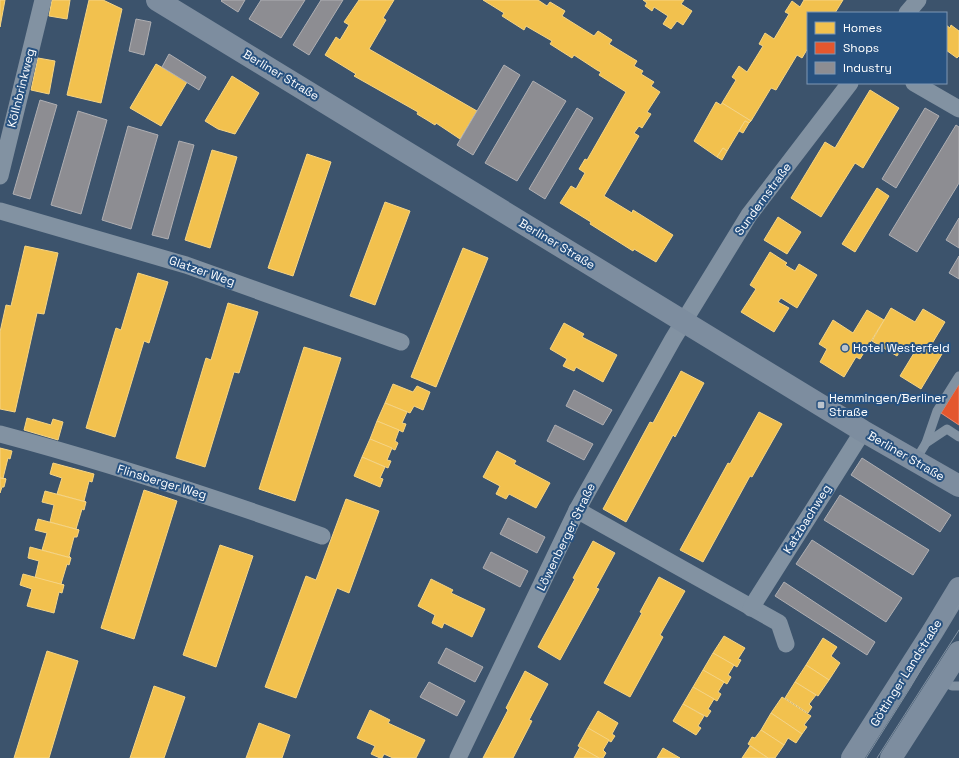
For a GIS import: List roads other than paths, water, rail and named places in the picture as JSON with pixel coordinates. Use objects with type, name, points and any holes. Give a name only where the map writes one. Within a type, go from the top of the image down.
[{"type":"street","name":"Köllnbrinkweg","points":[[0,176],[42,0]]},
{"type":"street","name":"Berliner Straße","points":[[157,0],[863,431],[959,486]]},
{"type":"street","points":[[908,12],[918,0]]},
{"type":"street","name":"Sundernstraße","points":[[684,322],[749,215],[849,84]]},
{"type":"street","points":[[916,84],[959,109]]},
{"type":"street","name":"Glatzer Weg","points":[[0,211],[186,265],[401,342]]},
{"type":"street","name":"Löwenberger Straße","points":[[458,758],[577,510],[684,322]]},
{"type":"street","name":"Katzbachweg","points":[[751,608],[863,431]]},
{"type":"street","name":"Flinsberger Weg","points":[[0,434],[49,447],[225,501],[322,536]]},
{"type":"street","points":[[577,510],[780,623],[786,644]]},
{"type":"street","name":"Göttinger Landstraße","points":[[852,758],[959,588]]},
{"type":"street","points":[[890,758],[950,683],[959,652]]},
{"type":"lane","points":[[915,461],[926,443],[937,411],[959,376]]},
{"type":"lane","points":[[926,443],[947,429],[959,437]]},
{"type":"tram line","points":[[866,758],[910,688],[959,605]]},
{"type":"tram line","points":[[877,758],[959,630]]},
{"type":"place","name":"Hotel Westerfeld","points":[[845,348]]},
{"type":"place","name":"Hemmingen/Berliner Straße","points":[[821,405]]}]
